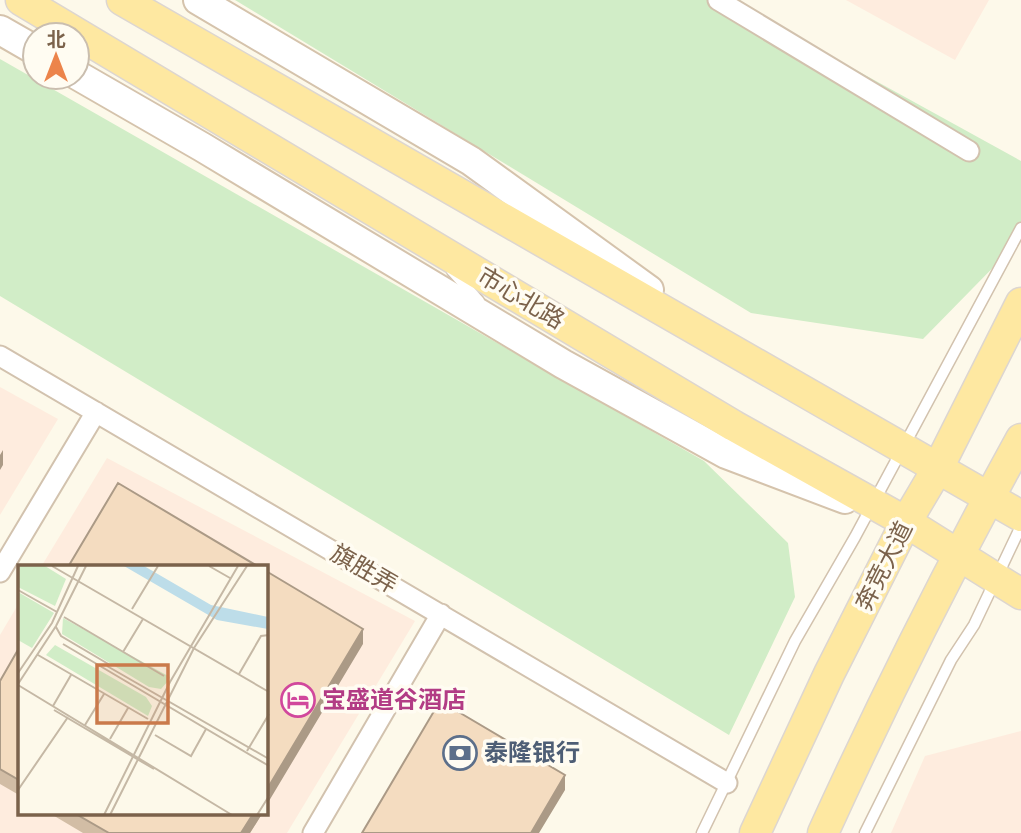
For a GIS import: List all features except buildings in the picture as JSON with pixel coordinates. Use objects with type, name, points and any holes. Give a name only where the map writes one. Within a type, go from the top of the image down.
[{"type":"main road","name":"市心北路","points":[[22,0],[722,419],[871,506],[906,522],[1021,594]]},
{"type":"main road","points":[[122,0],[1021,516]]},
{"type":"main road","points":[[198,0],[471,161],[728,348]]},
{"type":"main road","points":[[0,30],[21,42]]},
{"type":"main road","points":[[91,83],[563,364],[726,454],[871,506]]},
{"type":"main road","name":"奔竞大道","points":[[755,833],[835,663],[1021,303]]},
{"type":"main road","points":[[823,833],[862,747],[958,554],[1021,439]]},
{"type":"street","points":[[718,0],[969,151]]},
{"type":"street","name":"旗胜弄","points":[[0,356],[727,783]]},
{"type":"street","points":[[0,572],[96,412]]},
{"type":"street","points":[[313,833],[441,614]]},
{"type":"lane","points":[[702,833],[795,641],[1021,228]]},
{"type":"lane","points":[[423,240],[506,330]]},
{"type":"lane","points":[[865,833],[951,660],[974,625],[1021,526]]},
{"type":"shaded area","points":[[846,0],[989,0],[955,60]]},
{"type":"shaded area","points":[[0,387],[58,419],[0,515]]},
{"type":"shaded area","points":[[107,458],[415,621],[287,833],[0,833],[0,635],[18,605],[18,816],[268,816],[268,565],[42,565]]},
{"type":"shaded area","points":[[1021,731],[1021,833],[891,833],[925,756]]},
{"type":"green space","points":[[235,0],[729,0],[1021,161],[1021,239],[923,339],[751,313]]},
{"type":"green space","points":[[0,59],[21,71],[21,91],[56,91],[704,461],[788,543],[795,597],[729,735],[0,296]]},
{"type":"place","name":"宝盛道谷酒店","points":[[298,700]]},
{"type":"place","name":"泰隆银行","points":[[460,753]]}]
